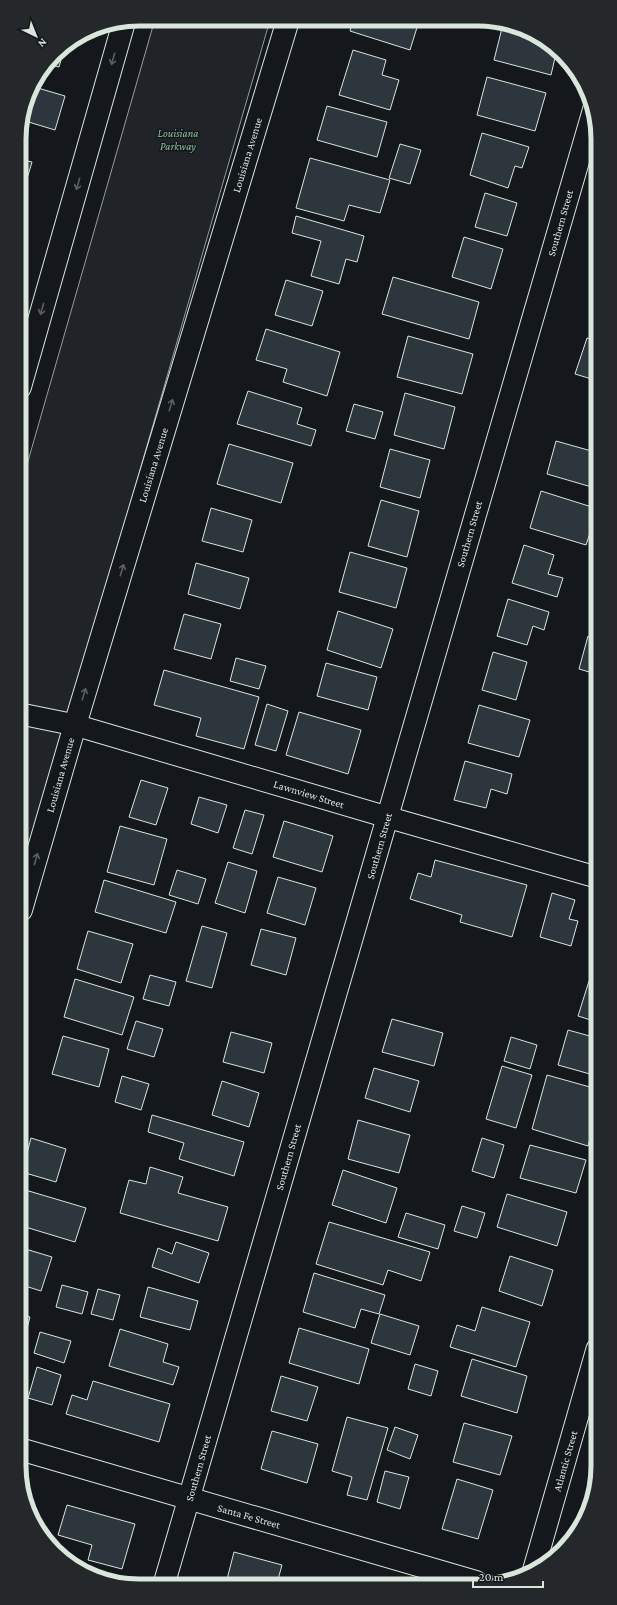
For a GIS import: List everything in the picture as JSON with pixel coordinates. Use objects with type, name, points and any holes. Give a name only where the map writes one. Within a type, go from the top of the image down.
[{"type":"main road","name":"Louisiana Avenue","points":[[26,893],[75,725],[286,26]]},
{"type":"main road","points":[[26,366],[122,27]]},
{"type":"main road","name":"Santa Fe Street","points":[[26,1451],[466,1579]]},
{"type":"street","name":"Southern Street","points":[[165,1579],[590,123]]},
{"type":"street","name":"Lawnview Street","points":[[26,715],[75,725],[591,876]]},
{"type":"street","name":"Atlantic Street","points":[[536,1563],[591,1370]]},
{"type":"green space","name":"Louisiana Parkway","points":[[153,26],[268,26],[26,865],[26,468]]},
{"type":"building","points":[[351,26],[417,26],[410,50],[350,31]]},
{"type":"building","points":[[502,29],[528,38],[541,45],[555,56],[551,75],[494,60]]},
{"type":"building","points":[[353,50],[386,60],[382,75],[399,80],[390,110],[339,95]]},
{"type":"building","points":[[62,56],[59,67],[53,65],[54,64]]},
{"type":"building","points":[[487,77],[546,93],[535,131],[477,115]]},
{"type":"building","points":[[38,88],[65,96],[55,130],[28,122],[30,110]]},
{"type":"building","points":[[327,106],[387,122],[377,157],[317,140]]},
{"type":"building","points":[[482,133],[529,147],[522,168],[515,166],[508,188],[470,175]]},
{"type":"building","points":[[400,144],[421,150],[410,184],[389,178]]},
{"type":"building","points":[[310,158],[390,180],[380,213],[349,205],[344,221],[296,208]]},
{"type":"building","points":[[26,161],[32,162],[26,182]]},
{"type":"building","points":[[485,193],[517,203],[507,236],[475,227]]},
{"type":"building","points":[[296,216],[364,236],[357,262],[346,259],[339,284],[311,276],[321,241],[292,233]]},
{"type":"building","points":[[464,237],[503,249],[491,289],[452,277]]},
{"type":"building","points":[[393,277],[479,302],[469,339],[382,314]]},
{"type":"building","points":[[286,280],[323,291],[312,326],[275,315]]},
{"type":"building","points":[[266,329],[340,352],[327,396],[283,382],[287,369],[256,360]]},
{"type":"building","points":[[408,336],[473,354],[462,394],[397,377]]},
{"type":"building","points":[[587,338],[591,339],[591,379],[575,374]]},
{"type":"building","points":[[248,391],[302,408],[297,424],[316,430],[311,446],[237,424]]},
{"type":"building","points":[[405,393],[455,407],[444,449],[394,435]]},
{"type":"building","points":[[354,404],[383,412],[375,439],[346,431]]},
{"type":"building","points":[[556,441],[591,451],[591,487],[547,474]]},
{"type":"building","points":[[229,444],[293,463],[281,503],[217,484]]},
{"type":"building","points":[[390,449],[430,460],[420,498],[380,487]]},
{"type":"building","points":[[541,491],[591,507],[591,530],[586,545],[530,528]]},
{"type":"building","points":[[381,500],[419,511],[407,557],[368,546]]},
{"type":"building","points":[[211,508],[252,520],[243,552],[202,541]]},
{"type":"building","points":[[524,545],[554,555],[548,574],[563,578],[557,597],[512,583]]},
{"type":"building","points":[[350,552],[407,568],[396,608],[339,592]]},
{"type":"building","points":[[196,563],[249,578],[240,609],[188,594]]},
{"type":"building","points":[[508,599],[549,612],[544,630],[533,626],[527,645],[497,636]]},
{"type":"building","points":[[338,611],[393,629],[381,668],[327,650]]},
{"type":"building","points":[[184,614],[221,624],[211,659],[174,649]]},
{"type":"building","points":[[588,636],[591,637],[591,673],[579,669]]},
{"type":"building","points":[[493,652],[527,662],[516,700],[482,690]]},
{"type":"building","points":[[236,658],[266,666],[259,689],[230,681]]},
{"type":"building","points":[[326,663],[377,677],[368,710],[317,696]]},
{"type":"building","points":[[164,670],[259,697],[244,749],[196,736],[201,718],[154,705]]},
{"type":"building","points":[[267,704],[288,711],[276,751],[255,745]]},
{"type":"building","points":[[479,705],[530,720],[519,757],[468,743]]},
{"type":"building","points":[[299,712],[361,730],[348,774],[286,755]]},
{"type":"building","points":[[465,761],[512,774],[507,794],[491,789],[486,808],[454,800]]},
{"type":"building","points":[[141,780],[168,788],[156,825],[129,817]]},
{"type":"building","points":[[199,797],[227,805],[218,833],[191,824]]},
{"type":"building","points":[[245,810],[264,815],[252,854],[233,848]]},
{"type":"building","points":[[284,821],[333,836],[322,872],[273,857]]},
{"type":"building","points":[[120,826],[167,839],[154,885],[107,872]]},
{"type":"building","points":[[435,860],[527,885],[512,937],[460,922],[462,915],[410,899],[418,873],[431,877]]},
{"type":"building","points":[[228,862],[257,871],[245,913],[215,903]]},
{"type":"building","points":[[177,870],[206,879],[198,904],[169,895]]},
{"type":"building","points":[[278,877],[316,888],[305,925],[267,913]]},
{"type":"building","points":[[104,880],[176,902],[166,933],[95,912]]},
{"type":"building","points":[[552,893],[575,900],[569,919],[578,921],[571,946],[540,937]]},
{"type":"building","points":[[202,926],[227,933],[212,988],[186,981]]},
{"type":"building","points":[[261,929],[296,938],[286,975],[251,965]]},
{"type":"building","points":[[88,931],[133,944],[121,983],[77,969]]},
{"type":"building","points":[[150,975],[176,982],[169,1006],[143,999]]},
{"type":"building","points":[[75,979],[134,997],[122,1035],[64,1017]]},
{"type":"building","points":[[589,981],[591,982],[591,1020],[578,1016]]},
{"type":"building","points":[[392,1019],[443,1033],[434,1066],[382,1052]]},
{"type":"building","points":[[136,1021],[163,1029],[154,1057],[127,1049]]},
{"type":"building","points":[[568,1030],[591,1036],[591,1074],[558,1065]]},
{"type":"building","points":[[231,1032],[272,1043],[264,1073],[223,1062]]},
{"type":"building","points":[[63,1036],[109,1049],[99,1087],[52,1074]]},
{"type":"building","points":[[511,1037],[537,1045],[530,1069],[504,1061]]},
{"type":"building","points":[[502,1066],[532,1075],[516,1128],[486,1119]]},
{"type":"building","points":[[374,1068],[419,1081],[410,1112],[365,1098]]},
{"type":"building","points":[[547,1075],[591,1087],[591,1135],[588,1146],[532,1129]]},
{"type":"building","points":[[122,1076],[149,1084],[141,1110],[115,1102]]},
{"type":"building","points":[[222,1081],[259,1093],[249,1127],[212,1115]]},
{"type":"building","points":[[152,1115],[244,1142],[234,1176],[179,1159],[184,1143],[148,1132]]},
{"type":"building","points":[[358,1120],[410,1135],[399,1173],[348,1159]]},
{"type":"building","points":[[31,1138],[66,1149],[56,1182],[26,1173],[26,1157]]},
{"type":"building","points":[[482,1138],[504,1145],[494,1178],[472,1171]]},
{"type":"building","points":[[530,1145],[586,1160],[576,1193],[520,1178]]},
{"type":"building","points":[[150,1167],[183,1177],[178,1193],[228,1207],[218,1241],[120,1213],[129,1180],[146,1184]]},
{"type":"building","points":[[343,1170],[397,1188],[386,1223],[332,1205]]},
{"type":"building","points":[[26,1190],[86,1208],[75,1242],[26,1227]]},
{"type":"building","points":[[507,1194],[567,1212],[557,1246],[497,1227]]},
{"type":"building","points":[[462,1206],[485,1213],[477,1238],[454,1231]]},
{"type":"building","points":[[406,1213],[445,1225],[438,1249],[398,1237]]},
{"type":"building","points":[[329,1222],[430,1252],[421,1281],[388,1270],[383,1285],[316,1264]]},
{"type":"building","points":[[176,1242],[209,1253],[199,1283],[152,1267],[158,1248],[172,1254]]},
{"type":"building","points":[[26,1249],[52,1257],[41,1291],[26,1286]]},
{"type":"building","points":[[510,1256],[553,1270],[542,1306],[499,1291]]},
{"type":"building","points":[[314,1273],[385,1295],[379,1314],[361,1309],[355,1328],[303,1312]]},
{"type":"building","points":[[62,1285],[88,1292],[82,1314],[56,1307]]},
{"type":"building","points":[[148,1287],[198,1301],[190,1330],[140,1317]]},
{"type":"building","points":[[98,1289],[120,1295],[113,1320],[91,1314]]},
{"type":"building","points":[[482,1307],[530,1322],[516,1367],[450,1347],[457,1325],[475,1331]]},
{"type":"building","points":[[380,1314],[419,1326],[410,1355],[371,1343]]},
{"type":"building","points":[[26,1316],[30,1317],[26,1332]]},
{"type":"building","points":[[299,1328],[369,1349],[359,1384],[289,1363]]},
{"type":"building","points":[[120,1329],[168,1344],[163,1362],[179,1367],[173,1385],[109,1366]]},
{"type":"building","points":[[40,1332],[71,1341],[64,1363],[34,1353]]},
{"type":"building","points":[[472,1359],[527,1376],[517,1413],[461,1396]]},
{"type":"building","points":[[415,1364],[438,1371],[431,1396],[408,1389]]},
{"type":"building","points":[[37,1367],[61,1375],[52,1405],[28,1398]]},
{"type":"building","points":[[281,1376],[318,1387],[307,1421],[271,1411]]},
{"type":"building","points":[[93,1381],[170,1404],[159,1442],[66,1414],[72,1395],[87,1400]]},
{"type":"building","points":[[347,1417],[388,1428],[367,1500],[347,1495],[352,1477],[332,1471]]},
{"type":"building","points":[[464,1423],[512,1436],[500,1475],[453,1462]]},
{"type":"building","points":[[395,1427],[418,1435],[410,1459],[387,1450]]},
{"type":"building","points":[[272,1431],[318,1444],[307,1483],[261,1469]]},
{"type":"building","points":[[385,1471],[409,1477],[400,1509],[377,1502]]},
{"type":"building","points":[[457,1479],[493,1490],[478,1539],[442,1529]]},
{"type":"building","points":[[67,1505],[135,1524],[122,1569],[88,1560],[92,1545],[58,1535]]},
{"type":"building","points":[[234,1552],[282,1565],[278,1579],[227,1579]]}]
